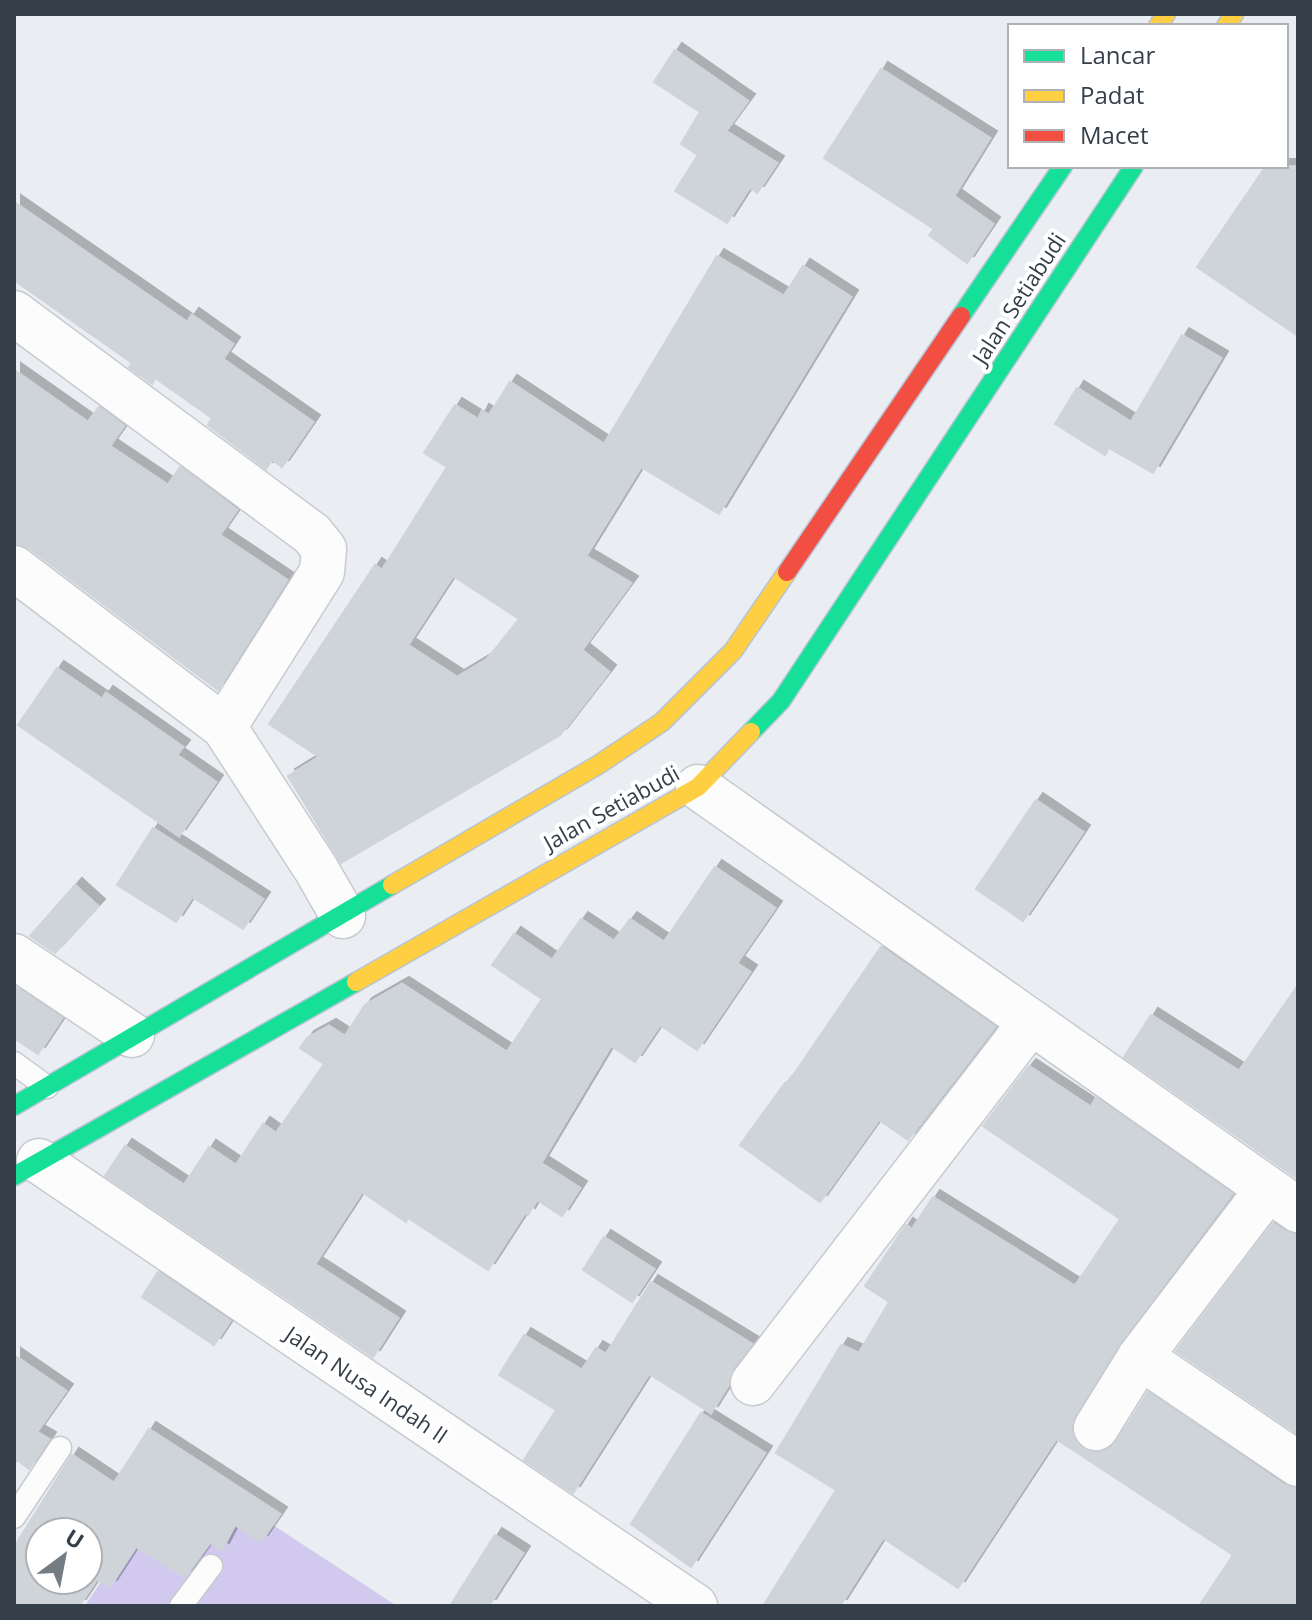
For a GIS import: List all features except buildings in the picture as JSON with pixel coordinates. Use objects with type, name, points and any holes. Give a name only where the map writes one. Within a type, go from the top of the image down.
[{"type":"main road","name":"Jalan Setiabudi","points":[[14,1106],[598,765],[662,722],[733,651],[1062,168]]},
{"type":"main road","name":"Jalan Setiabudi","points":[[26,1168],[698,787],[781,701],[1133,168]]},
{"type":"street","points":[[14,313],[312,534],[324,549],[322,572],[224,727]]},
{"type":"street","points":[[14,568],[224,727],[343,916]]},
{"type":"street","points":[[698,787],[1283,1200],[1140,1357],[1096,1428]]},
{"type":"street","points":[[14,956],[132,1035]]},
{"type":"street","points":[[753,1383],[1031,1022]]},
{"type":"street","name":"Jalan Nusa Indah II","points":[[26,1168],[695,1606]]},
{"type":"street","points":[[1140,1357],[1298,1464]]},
{"type":"lane","points":[[14,1063],[47,1087]]},
{"type":"lane","points":[[14,1517],[60,1448]]},
{"type":"lane","points":[[181,1606],[211,1566]]},
{"type":"shaded area","points":[[178,1463],[397,1606],[85,1606],[92,1596],[104,1596],[104,1577]]},
{"type":"traffic: fast","points":[[961,316],[1062,168]]},
{"type":"traffic: fast","points":[[751,732],[781,701],[1133,168]]},
{"type":"traffic: fast","points":[[14,1106],[392,885]]},
{"type":"traffic: fast","points":[[14,1176],[356,982]]},
{"type":"traffic: slow","points":[[1159,24],[1166,14]]},
{"type":"traffic: slow","points":[[1227,24],[1234,14]]},
{"type":"traffic: slow","points":[[392,885],[598,765],[662,722],[733,651],[787,572]]},
{"type":"traffic: slow","points":[[356,982],[698,787],[751,732]]},
{"type":"traffic: jam","points":[[787,572],[961,316]]}]
